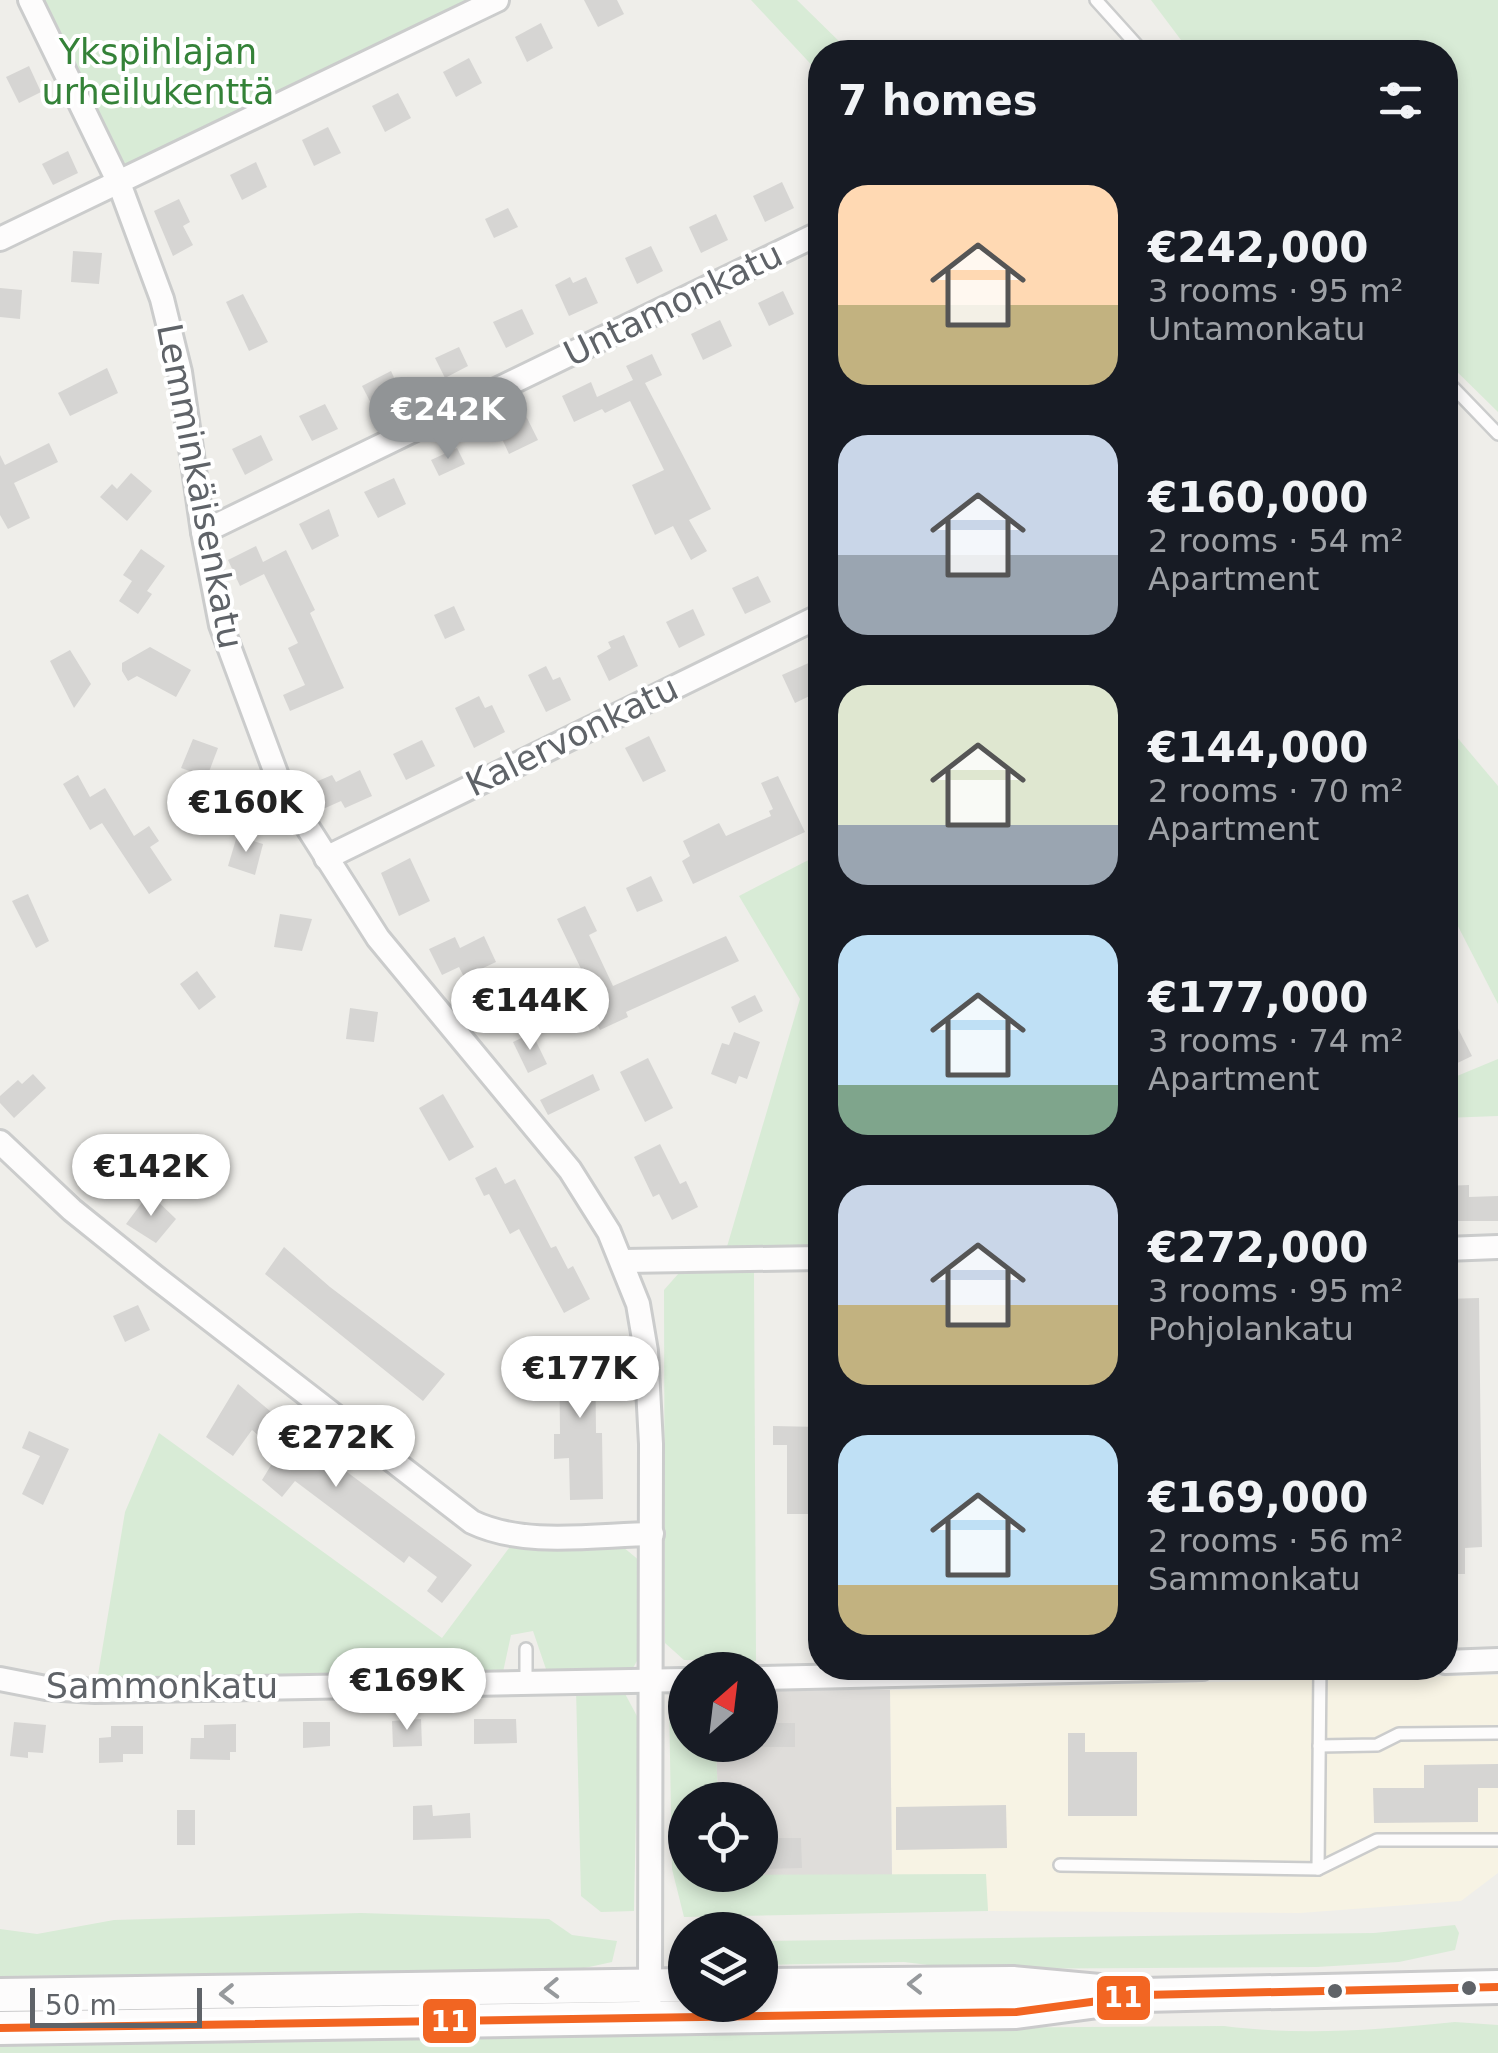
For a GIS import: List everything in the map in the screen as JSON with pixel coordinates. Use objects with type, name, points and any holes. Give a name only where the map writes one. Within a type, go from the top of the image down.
[{"type":"main road","points":[[778,1985],[1013,1983],[1143,1995]]},
{"type":"main road","points":[[0,1996],[650,2001],[1016,2012],[1143,1995],[1498,1987]]},
{"type":"main road","points":[[0,2028],[650,2001],[668,1993]]},
{"type":"street","name":"Lemminkäisenkatu","points":[[30,0],[119,183],[162,299],[180,372],[203,532],[222,626],[280,784],[326,858],[421,994],[570,1170],[624,1261],[638,1304],[646,1351],[652,1534],[650,2001]]},
{"type":"street","points":[[0,239],[497,0]]},
{"type":"street","name":"Untamonkatu","points":[[203,532],[808,239]]},
{"type":"street","name":"Kalervonkatu","points":[[326,858],[808,622]]},
{"type":"street","points":[[0,1142],[113,1243],[472,1522],[492,1532],[518,1536],[652,1534]]},
{"type":"street","points":[[1458,1248],[1498,1247]]},
{"type":"street","points":[[624,1261],[808,1258]]},
{"type":"street","points":[[1458,1662],[1498,1660]]},
{"type":"street","points":[[778,1678],[808,1677]]},
{"type":"street","name":"Sammonkatu","points":[[0,1679],[46,1688],[95,1691],[668,1680]]},
{"type":"lane","points":[[1096,0],[1131,40]]},
{"type":"lane","points":[[1458,392],[1498,434]]},
{"type":"lane","points":[[526,1649],[526,1682]]},
{"type":"lane","points":[[1318,1869],[1320,1680]]},
{"type":"lane","points":[[1319,1746],[1378,1745],[1399,1734],[1498,1733]]},
{"type":"lane","points":[[1060,1865],[1318,1869],[1377,1840],[1498,1840]]},
{"type":"shaded area","points":[[1498,1675],[1498,1873],[1461,1901],[1300,1913],[988,1911],[985,1874],[892,1875],[890,1690],[1458,1680],[1458,1676]]},
{"type":"shaded area","points":[[778,1688],[890,1690],[892,1875],[778,1876],[778,1782],[717,1782],[717,1762],[778,1762]]},
{"type":"green space","name":"Ykspihlajan urheilukenttä","points":[[42,0],[473,0],[123,168]]},
{"type":"green space","points":[[751,0],[797,0],[838,40],[808,40],[808,61]]},
{"type":"green space","points":[[1151,0],[1498,0],[1498,412],[1458,373],[1458,40],[1181,40]]},
{"type":"green space","points":[[1458,738],[1498,786],[1498,1004],[1458,926]]},
{"type":"green space","points":[[808,860],[808,1247],[726,1250],[800,999],[739,896]]},
{"type":"green space","points":[[1498,1059],[1498,1116],[1458,1118],[1458,1076]]},
{"type":"green space","points":[[754,1272],[756,1652],[675,1652],[665,1643],[664,1290],[679,1273]]},
{"type":"green space","points":[[159,1433],[442,1638],[509,1548],[623,1547],[640,1561],[642,1652],[633,1668],[620,1672],[547,1672],[533,1631],[511,1635],[503,1672],[97,1681],[125,1512]]},
{"type":"green space","points":[[576,1689],[623,1690],[638,1718],[634,1911],[601,1912],[581,1896]]},
{"type":"green space","points":[[670,1762],[717,1762],[717,1782],[670,1782]]},
{"type":"green space","points":[[986,1874],[988,1911],[778,1915],[778,1912],[683,1912],[678,1892],[778,1892],[778,1875]]},
{"type":"green space","points":[[361,1913],[549,1919],[572,1935],[617,1941],[612,1962],[571,1971],[0,1976],[0,1929],[37,1934],[114,1920]]},
{"type":"green space","points":[[1455,1925],[1459,1933],[1455,1950],[1399,1962],[1317,1967],[961,1969],[904,1962],[778,1965],[778,1941],[1374,1933]]},
{"type":"green space","points":[[1455,2022],[1498,2025],[1498,2053],[0,2053],[0,2043],[697,2030],[1224,2026],[1311,2031]]},
{"type":"building","points":[[584,0],[617,0],[624,14],[598,27]]},
{"type":"building","points":[[541,23],[553,48],[527,62],[515,37]]},
{"type":"building","points":[[469,58],[482,83],[456,97],[443,72]]},
{"type":"building","points":[[29,66],[41,92],[19,103],[6,77]]},
{"type":"building","points":[[398,93],[411,118],[385,132],[372,106]]},
{"type":"building","points":[[328,127],[341,153],[314,166],[302,140]]},
{"type":"building","points":[[68,151],[78,173],[53,185],[42,164]]},
{"type":"building","points":[[256,162],[267,187],[242,200],[230,175]]},
{"type":"building","points":[[782,182],[794,208],[765,222],[753,196]]},
{"type":"building","points":[[179,199],[190,222],[183,226],[193,245],[173,256],[154,211]]},
{"type":"building","points":[[508,208],[518,227],[494,238],[485,219]]},
{"type":"building","points":[[716,214],[728,240],[701,253],[689,227]]},
{"type":"building","points":[[651,246],[663,271],[637,284],[625,258]]},
{"type":"building","points":[[73,251],[102,253],[99,284],[71,282]]},
{"type":"building","points":[[570,277],[573,283],[586,277],[598,303],[569,316],[555,285]]},
{"type":"building","points":[[0,288],[22,290],[20,319],[0,317]]},
{"type":"building","points":[[783,291],[794,314],[769,326],[758,303]]},
{"type":"building","points":[[243,294],[268,342],[249,351],[226,302]]},
{"type":"building","points":[[522,309],[534,334],[506,348],[493,322]]},
{"type":"building","points":[[720,320],[732,346],[703,360],[691,334]]},
{"type":"building","points":[[459,347],[468,366],[445,378],[435,358]]},
{"type":"building","points":[[652,354],[662,375],[645,383],[711,509],[689,520],[707,551],[691,560],[673,526],[655,535],[632,485],[664,470],[630,401],[574,422],[562,396],[591,382],[597,397],[633,380],[626,366]]},
{"type":"building","points":[[107,368],[118,393],[70,416],[58,393]]},
{"type":"building","points":[[391,371],[403,397],[375,411],[362,386]]},
{"type":"building","points":[[325,404],[338,429],[312,441],[299,416]]},
{"type":"building","points":[[525,414],[538,440],[509,454],[497,428]]},
{"type":"building","points":[[261,435],[273,460],[245,475],[232,449]]},
{"type":"building","points":[[49,443],[58,462],[14,483],[30,518],[8,529],[0,515],[0,455],[5,465]]},
{"type":"building","points":[[457,448],[465,464],[439,476],[431,460]]},
{"type":"building","points":[[131,473],[152,491],[127,521],[100,497],[112,484],[117,489]]},
{"type":"building","points":[[394,478],[406,504],[378,518],[364,492]]},
{"type":"building","points":[[329,509],[339,536],[312,550],[299,524]]},
{"type":"building","points":[[256,546],[263,562],[286,550],[315,610],[310,613],[344,688],[290,711],[283,695],[305,685],[288,648],[298,643],[264,574],[240,586],[228,560]]},
{"type":"building","points":[[141,549],[165,566],[147,591],[152,594],[138,614],[119,601],[132,581],[123,575]]},
{"type":"building","points":[[758,576],[771,602],[745,614],[732,588]]},
{"type":"building","points":[[454,606],[465,630],[445,639],[434,615]]},
{"type":"building","points":[[693,609],[705,635],[679,648],[666,622]]},
{"type":"building","points":[[624,635],[638,666],[609,681],[597,656],[611,648],[608,642]]},
{"type":"building","points":[[150,647],[191,670],[176,697],[137,676],[128,681],[122,671],[122,663]]},
{"type":"building","points":[[70,650],[91,684],[74,708],[50,661]]},
{"type":"building","points":[[808,663],[808,697],[795,703],[782,675]]},
{"type":"building","points":[[546,666],[553,680],[560,677],[571,700],[546,712],[528,675]]},
{"type":"building","points":[[479,696],[485,708],[492,705],[505,732],[474,748],[455,708]]},
{"type":"building","points":[[649,736],[666,771],[643,782],[625,748]]},
{"type":"building","points":[[193,739],[218,748],[207,777],[181,768]]},
{"type":"building","points":[[422,740],[435,766],[406,780],[393,754]]},
{"type":"building","points":[[360,770],[372,796],[345,808],[341,801],[323,809],[311,784],[332,775],[336,782]]},
{"type":"building","points":[[78,775],[90,797],[105,788],[134,836],[149,826],[159,841],[150,847],[172,880],[149,894],[102,823],[90,830],[63,784]]},
{"type":"building","points":[[778,776],[805,832],[693,884],[682,861],[690,856],[683,841],[719,823],[726,836],[771,816],[769,811],[773,809],[761,783]]},
{"type":"building","points":[[237,836],[263,844],[255,875],[228,866]]},
{"type":"building","points":[[410,858],[430,901],[399,916],[381,873]]},
{"type":"building","points":[[651,876],[663,901],[637,912],[626,888]]},
{"type":"building","points":[[28,894],[49,941],[36,948],[12,901]]},
{"type":"building","points":[[585,906],[597,931],[589,935],[613,986],[726,936],[739,961],[626,1012],[628,1017],[600,1030],[576,979],[584,975],[557,919]]},
{"type":"building","points":[[280,914],[312,919],[302,951],[274,947]]},
{"type":"building","points":[[484,936],[496,962],[464,977],[459,967],[442,975],[429,949],[455,937],[460,948]]},
{"type":"building","points":[[197,971],[216,997],[199,1010],[180,984]]},
{"type":"building","points":[[755,995],[763,1011],[739,1023],[731,1007]]},
{"type":"building","points":[[350,1008],[378,1012],[374,1042],[346,1039]]},
{"type":"building","points":[[1458,1029],[1472,1056],[1458,1063]]},
{"type":"building","points":[[734,1032],[760,1042],[747,1079],[739,1076],[736,1084],[711,1074],[722,1043],[729,1045]]},
{"type":"building","points":[[532,1033],[547,1064],[528,1073],[513,1042]]},
{"type":"building","points":[[648,1058],[673,1108],[645,1122],[620,1072]]},
{"type":"building","points":[[33,1074],[46,1088],[14,1118],[0,1103],[0,1096],[18,1080],[22,1084]]},
{"type":"building","points":[[593,1074],[600,1090],[548,1115],[540,1100]]},
{"type":"building","points":[[443,1094],[474,1147],[449,1161],[419,1108]]},
{"type":"building","points":[[170,1137],[184,1148],[168,1168],[154,1157]]},
{"type":"building","points":[[660,1144],[680,1184],[686,1181],[698,1207],[672,1220],[659,1194],[653,1197],[634,1157]]},
{"type":"building","points":[[496,1167],[505,1184],[515,1179],[551,1248],[556,1246],[568,1269],[573,1266],[590,1299],[564,1313],[519,1229],[510,1234],[489,1194],[484,1196],[475,1178]]},
{"type":"building","points":[[1458,1185],[1469,1185],[1469,1197],[1498,1196],[1498,1221],[1458,1221]]},
{"type":"building","points":[[149,1193],[176,1219],[156,1243],[126,1224]]},
{"type":"building","points":[[284,1247],[445,1374],[423,1401],[265,1274]]},
{"type":"building","points":[[1479,1298],[1482,1547],[1465,1548],[1465,1574],[1458,1574],[1458,1299]]},
{"type":"building","points":[[138,1305],[150,1330],[125,1342],[113,1316]]},
{"type":"building","points":[[595,1341],[596,1433],[602,1433],[603,1499],[570,1500],[569,1458],[554,1459],[554,1434],[560,1434],[559,1342]]},
{"type":"building","points":[[238,1384],[308,1443],[472,1565],[442,1603],[427,1591],[437,1577],[409,1556],[404,1563],[295,1481],[282,1497],[262,1480],[279,1452],[252,1430],[233,1456],[206,1437]]},
{"type":"building","points":[[773,1426],[808,1427],[808,1514],[787,1514],[787,1445],[773,1445]]},
{"type":"building","points":[[29,1431],[69,1449],[43,1505],[22,1494],[40,1456],[22,1448]]},
{"type":"building","points":[[421,1719],[422,1746],[393,1747],[392,1721]]},
{"type":"building","points":[[474,1719],[516,1719],[517,1743],[474,1744]]},
{"type":"building","points":[[14,1722],[46,1725],[43,1753],[28,1752],[28,1758],[10,1756]]},
{"type":"building","points":[[303,1722],[330,1722],[330,1746],[303,1748]]},
{"type":"building","points":[[778,1723],[795,1723],[795,1747],[778,1747]]},
{"type":"building","points":[[236,1724],[236,1752],[230,1752],[230,1760],[190,1759],[191,1738],[204,1738],[204,1725]]},
{"type":"building","points":[[111,1726],[143,1726],[143,1754],[123,1754],[123,1762],[99,1763],[99,1738],[111,1737]]},
{"type":"building","points":[[1068,1733],[1085,1733],[1085,1752],[1137,1752],[1137,1816],[1068,1816]]},
{"type":"building","points":[[1498,1764],[1498,1788],[1478,1788],[1478,1822],[1374,1823],[1373,1788],[1424,1788],[1424,1765]]},
{"type":"building","points":[[432,1805],[433,1816],[470,1813],[471,1838],[413,1840],[413,1806]]},
{"type":"building","points":[[1006,1805],[1007,1848],[896,1850],[896,1807]]},
{"type":"building","points":[[177,1810],[195,1810],[195,1845],[177,1845]]},
{"type":"building","points":[[778,1838],[801,1838],[802,1868],[778,1869]]},
{"type":"transit line","name":"11","points":[[0,2028],[1016,2012],[1143,1995],[1498,1987]]}]
